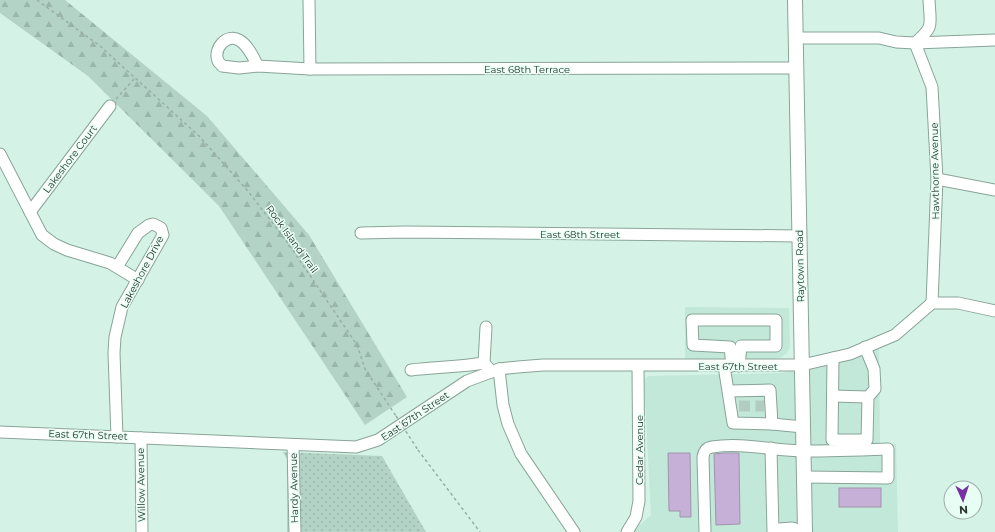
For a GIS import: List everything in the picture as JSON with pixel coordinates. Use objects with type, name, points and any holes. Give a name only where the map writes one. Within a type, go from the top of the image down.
[{"type":"main road","name":"Raytown Road","points":[[795,0],[804,532]]},
{"type":"street","points":[[309,0],[310,69]]},
{"type":"street","points":[[915,43],[927,33],[930,27],[929,0]]},
{"type":"street","points":[[796,38],[879,38],[896,42],[915,43],[995,40]]},
{"type":"street","name":"Hawthorne Avenue","points":[[915,43],[932,87],[937,179],[932,303]]},
{"type":"street","name":"East 68th Terrace","points":[[258,66],[310,69],[796,68]]},
{"type":"street","name":"Lakeshore Court","points":[[30,212],[110,106]]},
{"type":"street","points":[[0,154],[42,235],[54,244],[67,250],[110,263],[138,280]]},
{"type":"street","points":[[937,179],[995,190]]},
{"type":"street","name":"Lakeshore Drive","points":[[117,267],[138,234],[149,225],[153,224],[161,228],[163,235],[122,307],[115,337],[114,353],[117,437]]},
{"type":"street","name":"East 68th Street","points":[[361,233],[413,232],[799,236]]},
{"type":"street","points":[[932,303],[958,303],[995,311]]},
{"type":"street","name":"East 67th Street","points":[[0,432],[356,447],[378,440],[468,381],[495,371],[518,367],[543,366],[802,365],[850,354],[895,335],[932,303]]},
{"type":"street","points":[[732,366],[741,346],[776,346],[776,320],[692,320],[692,345],[730,347],[732,366],[729,391],[735,406],[733,423],[772,424],[803,427]]},
{"type":"street","points":[[484,363],[486,327]]},
{"type":"street","points":[[833,358],[832,440],[867,440],[868,397],[875,389],[874,369],[865,347]]},
{"type":"street","points":[[411,370],[440,366],[460,366],[484,363],[495,371],[508,424],[522,454],[574,532]]},
{"type":"street","name":"Cedar Avenue","points":[[628,532],[636,517],[639,502],[638,366]]},
{"type":"street","points":[[729,391],[770,390],[768,406],[772,424]]},
{"type":"street","points":[[833,396],[868,397]]},
{"type":"street","name":"Willow Avenue","points":[[141,438],[142,532]]},
{"type":"street","name":"Hardy Avenue","points":[[293,445],[295,532]]},
{"type":"street","points":[[705,532],[704,452],[707,449],[713,447],[738,446],[803,451],[888,449],[888,478],[804,477]]},
{"type":"street","points":[[771,448],[774,532]]},
{"type":"street","points":[[774,532],[778,528],[793,528],[804,532]]},
{"type":"path","name":"Rock Island Trail","points":[[37,0],[100,46],[199,136],[247,190],[288,243],[357,345],[365,369],[418,450],[480,532]]},
{"type":"path","points":[[110,106],[135,78]]},
{"type":"shaded area","points":[[685,307],[789,308],[789,349],[786,354],[775,359],[685,361]]},
{"type":"shaded area","points":[[879,348],[880,444],[896,444],[898,532],[632,532],[651,515],[644,380],[646,378],[649,376],[781,373],[818,368]]},
{"type":"green space","points":[[0,0],[65,0],[207,116],[309,235],[407,397],[365,425],[219,206],[88,76],[0,13]]},
{"type":"green space","points":[[283,452],[382,456],[426,532],[287,532],[287,459]]},
{"type":"building","points":[[668,453],[690,453],[691,517],[680,517],[680,511],[669,511]]},
{"type":"building","points":[[739,453],[740,524],[716,525],[714,454]]},
{"type":"building","points":[[839,488],[881,488],[881,507],[839,507]]},
{"type":"tunnel","points":[[739,406],[764,406]]}]
